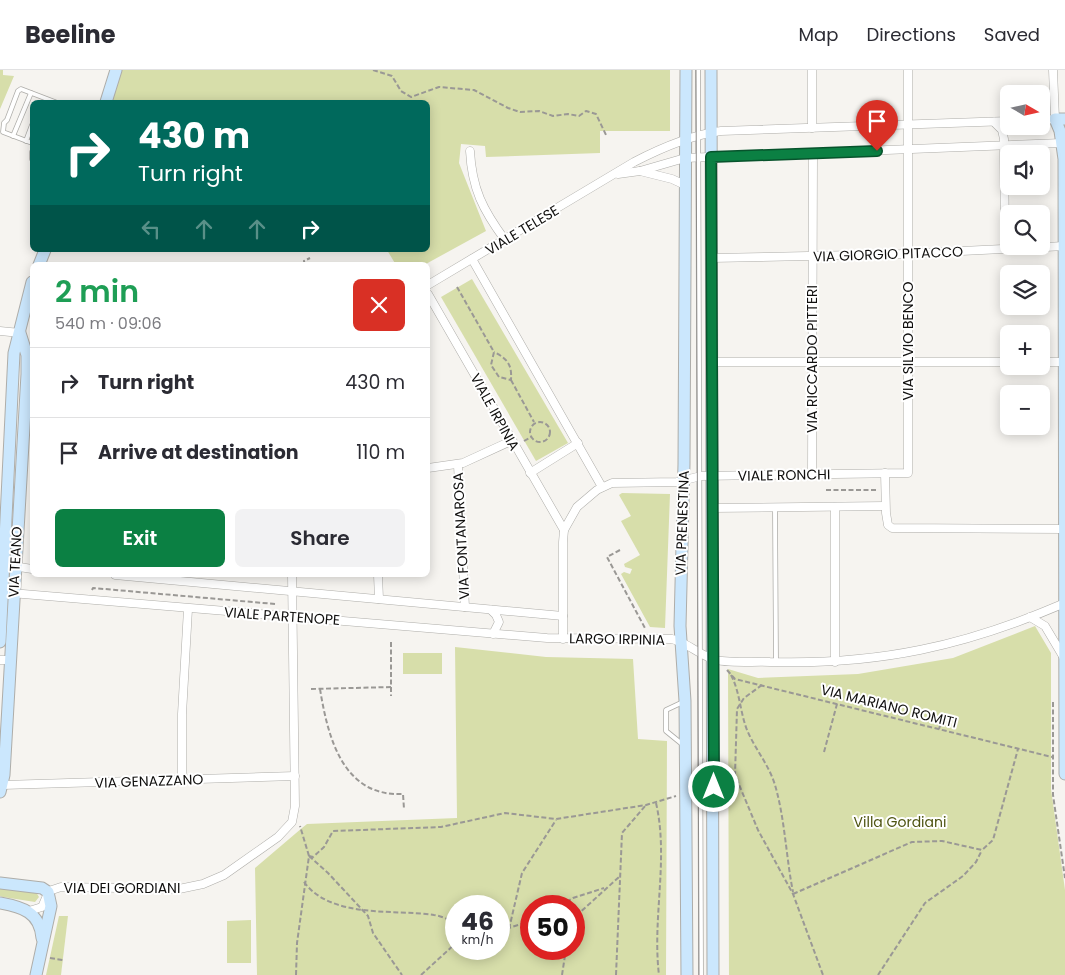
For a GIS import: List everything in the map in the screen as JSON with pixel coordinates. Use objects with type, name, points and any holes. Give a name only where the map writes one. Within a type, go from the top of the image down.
[{"type":"main road","points":[[107,100],[116,70]]},
{"type":"main road","name":"VIA PRENESTINA","points":[[686,70],[684,481],[680,570],[680,642],[685,701],[686,747],[687,975]]},
{"type":"main road","name":"VIA PRENESTINA","points":[[711,70],[714,660],[713,975]]},
{"type":"main road","points":[[1060,119],[1064,142],[1065,774]]},
{"type":"main road","name":"VIA TEANO","points":[[1,789],[9,564],[13,371],[15,346],[30,290]]},
{"type":"main road","name":"VIA TEANO","points":[[9,564],[28,428],[27,355],[20,333]]},
{"type":"main road","name":"VIA TEANO","points":[[0,642],[7,593]]},
{"type":"main road","name":"VIA DEI GORDIANI","points":[[1,882],[38,887],[48,892]]},
{"type":"main road","points":[[36,975],[45,952],[51,904],[48,892]]},
{"type":"main road","points":[[0,903],[29,911],[36,918],[41,929],[45,952]]},
{"type":"street","points":[[812,70],[812,128]]},
{"type":"street","name":"VIA SILVIO BENCO","points":[[908,70],[908,473]]},
{"type":"street","points":[[1053,70],[1060,119]]},
{"type":"street","points":[[994,122],[1003,133],[1004,145]]},
{"type":"street","name":"VIALE TELESE","points":[[430,283],[661,149],[711,132],[1000,122]]},
{"type":"street","points":[[1019,145],[1064,142]]},
{"type":"street","points":[[616,174],[640,171],[685,158],[698,157],[1000,146]]},
{"type":"street","points":[[470,151],[471,174],[475,190],[488,217],[505,240]]},
{"type":"street","name":"VIA RICCARDO PITTERI","points":[[812,154],[812,474]]},
{"type":"street","points":[[640,171],[672,179],[685,185]]},
{"type":"street","name":"VIA GIORGIO PITACCO","points":[[1050,246],[1064,246]]},
{"type":"street","name":"VIA GIORGIO PITACCO","points":[[712,258],[908,254],[1000,248]]},
{"type":"street","points":[[472,259],[602,486]]},
{"type":"street","name":"VIALE IRPINIA","points":[[430,298],[564,530]]},
{"type":"street","points":[[0,331],[20,333]]},
{"type":"street","points":[[712,362],[1000,362]]},
{"type":"street","points":[[1050,362],[1064,362]]},
{"type":"street","points":[[13,371],[20,368],[27,374]]},
{"type":"street","points":[[430,468],[458,465],[511,441]]},
{"type":"street","points":[[530,473],[578,443]]},
{"type":"street","name":"VIA FONTANAROSA","points":[[458,465],[465,608]]},
{"type":"street","points":[[885,473],[887,522],[890,527],[918,529],[1064,529]]},
{"type":"street","name":"VIALE RONCHI","points":[[684,481],[700,476],[908,473]]},
{"type":"street","points":[[564,530],[582,502],[602,486],[620,482],[684,481]]},
{"type":"street","points":[[712,508],[886,506]]},
{"type":"street","points":[[835,507],[835,662]]},
{"type":"street","name":"LARGO IRPINIA","points":[[564,530],[563,639],[672,640],[680,642]]},
{"type":"street","points":[[9,564],[30,568]]},
{"type":"street","name":"VIALE PARTENOPE","points":[[160,577],[200,579],[292,592],[563,616]]},
{"type":"street","name":"VIA DEI GORDIANI","points":[[29,911],[36,910],[44,905],[48,892],[66,886],[192,887],[219,878],[278,837],[292,822],[295,806],[295,776],[292,577]]},
{"type":"street","points":[[378,577],[378,599]]},
{"type":"street","name":"VIALE PARTENOPE","points":[[7,593],[563,639]]},
{"type":"street","points":[[680,642],[714,660],[835,662],[884,657],[950,645],[1064,603]]},
{"type":"street","points":[[182,780],[182,714],[188,609]]},
{"type":"street","points":[[491,610],[499,622],[493,634]]},
{"type":"street","points":[[1030,617],[1046,626],[1065,659]]},
{"type":"street","name":"VIA GENAZZANO","points":[[1,789],[295,776]]},
{"type":"lane","points":[[698,70],[701,975]]},
{"type":"lane","points":[[30,142],[3,132],[4,123],[7,120],[19,89],[43,100]]},
{"type":"lane","points":[[13,136],[31,93]]},
{"type":"lane","points":[[26,141],[30,130]]},
{"type":"lane","points":[[775,507],[776,662]]},
{"type":"lane","points":[[685,701],[666,710],[666,731],[686,747]]},
{"type":"path","points":[[373,70],[392,76],[401,91],[411,97],[440,87],[474,90],[508,108],[520,112],[539,111],[553,116],[568,114],[579,116],[586,112],[596,114],[606,135]]},
{"type":"path","points":[[304,262],[310,258]]},
{"type":"path","points":[[456,287],[494,352],[505,357],[512,368],[511,380],[534,423]]},
{"type":"path","points":[[494,352],[491,365],[499,377],[511,380]]},
{"type":"path","points":[[541,422],[549,428],[549,435],[545,440],[536,441],[531,437],[530,428],[534,423],[541,422]]},
{"type":"path","points":[[549,428],[553,426]]},
{"type":"path","points":[[524,441],[531,437]]},
{"type":"path","points":[[826,490],[885,490]]},
{"type":"path","points":[[620,550],[607,557],[646,630]]},
{"type":"path","points":[[92,593],[92,588],[275,604]]},
{"type":"path","points":[[175,600],[176,589]]},
{"type":"path","points":[[274,610],[276,598]]},
{"type":"path","points":[[391,640],[391,696]]},
{"type":"path","name":"VIA MARIANO ROMITI","points":[[726,668],[735,679],[1052,757]]},
{"type":"path","points":[[728,671],[735,683],[748,731],[767,764],[775,786],[793,894]]},
{"type":"path","points":[[762,685],[740,703],[736,714],[736,779],[758,830],[793,894],[823,975]]},
{"type":"path","points":[[311,689],[391,687]]},
{"type":"path","points":[[320,689],[326,725],[335,749],[347,768],[363,785],[374,791],[388,794],[403,794],[404,809]]},
{"type":"path","points":[[1054,700],[1053,795],[1065,878]]},
{"type":"path","points":[[824,752],[837,704]]},
{"type":"path","points":[[939,729],[942,719]]},
{"type":"path","points":[[878,975],[925,903],[963,876],[976,862],[982,850],[993,840],[1018,749]]},
{"type":"path","points":[[309,856],[313,857],[324,847],[332,831],[440,827],[505,813],[556,819],[646,805],[674,797]]},
{"type":"path","points":[[656,803],[662,828],[656,951],[659,975]]},
{"type":"path","points":[[616,975],[622,833],[646,805]]},
{"type":"path","points":[[510,925],[522,873],[556,819]]},
{"type":"path","points":[[296,975],[297,943],[309,856],[300,826]]},
{"type":"path","points":[[793,894],[912,842],[942,841],[982,850]]},
{"type":"path","points":[[309,856],[368,916],[373,933],[402,975]]},
{"type":"path","points":[[585,907],[619,877]]},
{"type":"path","points":[[304,882],[311,892],[348,908],[435,915],[445,919]]},
{"type":"path","points":[[583,895],[605,888]]},
{"type":"path","points":[[45,952],[63,960]]},
{"type":"path","points":[[420,975],[445,953]]},
{"type":"path","points":[[562,975],[564,960]]},
{"type":"green space","points":[[0,70],[3,70],[3,75],[14,76],[0,109]]},
{"type":"green space","points":[[121,70],[670,70],[670,131],[600,131],[600,153],[486,157],[485,146],[461,144],[459,163],[486,231],[429,262],[394,262],[388,252],[430,252],[430,100],[112,100]]},
{"type":"green space","points":[[472,279],[568,443],[536,461],[441,297]]},
{"type":"green space","points":[[622,493],[670,494],[665,628],[650,627],[621,574],[624,572],[630,574],[632,569],[625,567],[624,564],[640,555],[621,521],[631,516],[619,495]]},
{"type":"green space","name":"Villa Gordiani","points":[[1035,626],[1051,653],[1051,789],[1065,890],[1065,975],[729,975],[728,669],[758,678],[858,674],[953,658]]},
{"type":"green space","points":[[455,647],[546,657],[633,659],[638,739],[667,741],[666,975],[257,975],[255,868],[307,824],[457,818]]},
{"type":"green space","points":[[403,653],[442,653],[442,674],[403,674]]},
{"type":"green space","points":[[0,887],[36,892],[39,897],[35,902],[3,897],[0,896]]},
{"type":"green space","points":[[59,916],[68,916],[61,975],[46,975]]},
{"type":"green space","points":[[251,920],[251,963],[227,963],[227,921]]},
{"type":"tram line","points":[[696,70],[699,975]]},
{"type":"route","points":[[714,787],[711,157],[877,151]]}]
